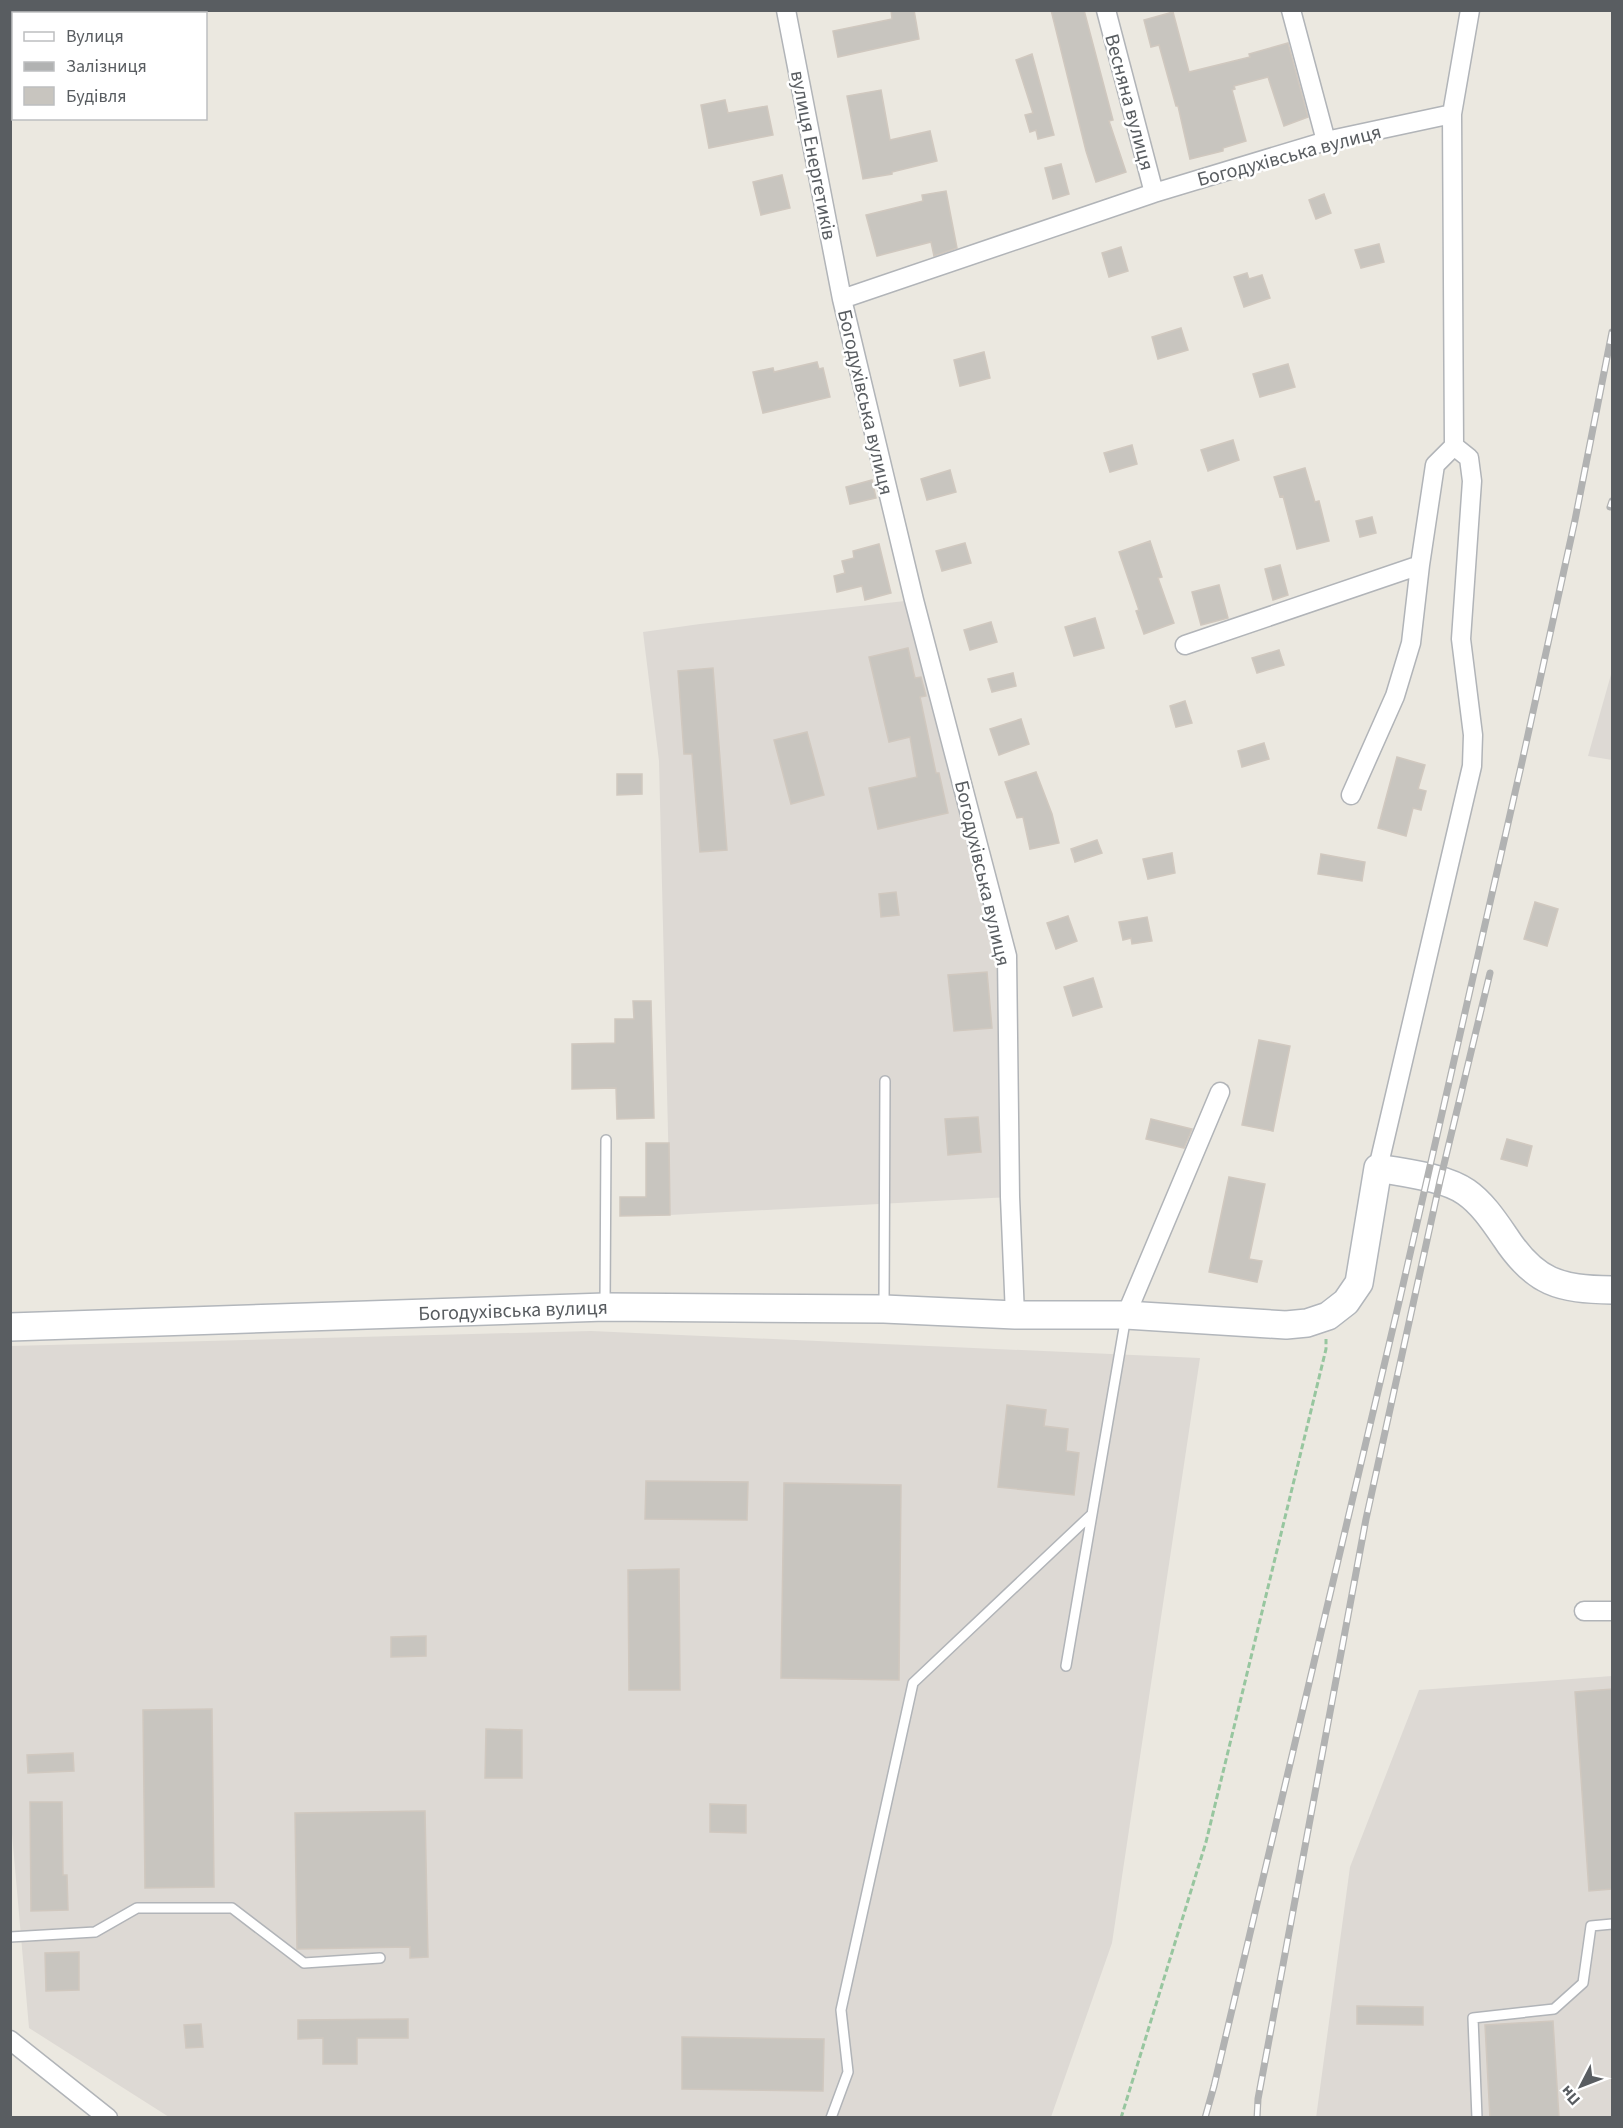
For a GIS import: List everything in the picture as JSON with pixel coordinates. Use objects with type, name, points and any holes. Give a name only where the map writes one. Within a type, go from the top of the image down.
[{"type":"street","name":"вулиця Енергетиків","points":[[786,10],[842,299]]},
{"type":"street","name":"Весняна вулиця","points":[[1106,10],[1154,193]]},
{"type":"street","points":[[1291,10],[1326,141]]},
{"type":"street","points":[[1351,795],[1399,685],[1411,643],[1435,465],[1454,446],[1452,114],[1470,10]]},
{"type":"street","name":"Богодухівська вулиця","points":[[1015,1315],[1010,1197],[1007,956],[914,600],[842,299],[1154,193],[1326,141],[1452,114]]},
{"type":"street","name":"Богодухівська вулиця","points":[[10,1327],[605,1307],[1126,1315],[1286,1325],[1307,1323],[1328,1316],[1346,1302],[1359,1283],[1378,1168],[1472,766],[1473,735],[1461,639],[1472,481],[1469,458],[1454,446]]},
{"type":"street","points":[[1185,645],[1420,565]]},
{"type":"street","points":[[1126,1315],[1220,1092]]},
{"type":"street","points":[[1378,1168],[1440,1181],[1465,1191],[1483,1207],[1518,1258],[1538,1275],[1563,1286],[1612,1290]]},
{"type":"street","points":[[1584,1611],[1612,1611]]},
{"type":"street","points":[[10,2040],[108,2118]]},
{"type":"lane","points":[[884,1310],[885,1081]]},
{"type":"lane","points":[[605,1307],[606,1140]]},
{"type":"lane","points":[[1066,1666],[1126,1315]]},
{"type":"lane","points":[[831,2118],[848,2072],[842,2010],[914,1683],[1092,1514]]},
{"type":"lane","points":[[10,1937],[95,1932],[137,1908],[232,1908],[304,1963],[380,1958]]},
{"type":"lane","points":[[1477,2118],[1473,2018],[1554,2009],[1583,1983],[1592,1926],[1612,1924]]},
{"type":"path","points":[[1121,2118],[1206,1842],[1326,1349],[1328,1316]]},
{"type":"shaded area","points":[[914,600],[1007,956],[1010,1197],[670,1215],[659,761],[643,632]]},
{"type":"shaded area","points":[[1612,671],[1612,760],[1588,756]]},
{"type":"shaded area","points":[[591,1331],[1200,1358],[1112,1943],[1051,2117],[169,2117],[29,2028],[10,1811],[10,1346]]},
{"type":"shaded area","points":[[1612,1676],[1612,2117],[1316,2118],[1350,1867],[1419,1690]]},
{"type":"building","points":[[891,10],[914,10],[919,39],[838,57],[833,31],[892,19]]},
{"type":"building","points":[[1051,10],[1084,10],[1113,120],[1109,121],[1126,172],[1096,182],[1086,151]]},
{"type":"building","points":[[1173,12],[1189,72],[1250,57],[1249,54],[1288,43],[1308,117],[1284,126],[1268,77],[1234,86],[1235,89],[1232,90],[1246,141],[1223,148],[1223,151],[1190,159],[1178,106],[1176,106],[1159,45],[1151,47],[1144,20]]},
{"type":"building","points":[[1032,54],[1054,135],[1038,139],[1036,130],[1030,132],[1025,115],[1033,113],[1016,60]]},
{"type":"building","points":[[881,90],[890,140],[930,131],[937,161],[892,172],[892,174],[863,179],[847,96]]},
{"type":"building","points":[[725,100],[728,113],[767,106],[773,135],[709,148],[701,105]]},
{"type":"building","points":[[1061,164],[1069,194],[1053,199],[1045,168]]},
{"type":"building","points":[[782,175],[790,208],[761,215],[753,182]]},
{"type":"building","points":[[946,191],[957,248],[934,256],[931,242],[877,256],[866,215],[923,201],[922,195]]},
{"type":"building","points":[[1324,194],[1331,213],[1316,219],[1309,200]]},
{"type":"building","points":[[1379,244],[1384,262],[1361,268],[1355,250]]},
{"type":"building","points":[[1121,247],[1128,271],[1109,277],[1102,253]]},
{"type":"building","points":[[1247,273],[1249,279],[1262,275],[1270,298],[1244,307],[1234,277]]},
{"type":"building","points":[[1181,328],[1188,350],[1158,359],[1152,337]]},
{"type":"building","points":[[984,352],[990,378],[960,386],[954,360]]},
{"type":"building","points":[[817,362],[819,369],[823,368],[830,397],[763,413],[753,372],[773,368],[774,372]]},
{"type":"building","points":[[1288,364],[1295,387],[1260,397],[1253,374]]},
{"type":"building","points":[[1233,440],[1239,460],[1208,471],[1201,450]]},
{"type":"building","points":[[1132,445],[1137,464],[1110,472],[1104,453]]},
{"type":"building","points":[[1305,468],[1315,502],[1319,501],[1329,541],[1297,549],[1283,496],[1280,497],[1274,477]]},
{"type":"building","points":[[950,470],[956,492],[927,500],[921,479]]},
{"type":"building","points":[[872,480],[876,498],[850,504],[846,487]]},
{"type":"building","points":[[1372,517],[1376,533],[1360,537],[1356,521]]},
{"type":"building","points":[[1150,541],[1162,577],[1158,578],[1174,623],[1144,634],[1136,611],[1139,610],[1119,552]]},
{"type":"building","points":[[965,543],[971,563],[942,571],[936,551]]},
{"type":"building","points":[[879,544],[891,593],[865,600],[862,586],[837,592],[834,576],[845,573],[842,561],[854,558],[853,551]]},
{"type":"building","points":[[1280,565],[1288,595],[1273,600],[1265,569]]},
{"type":"building","points":[[1219,585],[1228,618],[1201,625],[1192,592]]},
{"type":"building","points":[[1095,618],[1104,648],[1074,656],[1065,627]]},
{"type":"building","points":[[991,622],[997,642],[970,650],[964,630]]},
{"type":"building","points":[[908,648],[915,678],[921,677],[926,696],[920,697],[936,773],[939,773],[948,813],[878,829],[869,788],[917,777],[910,737],[889,742],[869,657]]},
{"type":"building","points":[[1279,650],[1284,665],[1257,673],[1252,658]]},
{"type":"building","points":[[713,668],[727,850],[700,852],[692,754],[684,754],[678,671]]},
{"type":"building","points":[[1013,673],[1016,686],[992,692],[988,679]]},
{"type":"building","points":[[1185,701],[1192,723],[1176,727],[1170,706]]},
{"type":"building","points":[[1021,719],[1029,744],[999,755],[990,729]]},
{"type":"building","points":[[807,732],[824,795],[791,804],[774,740]]},
{"type":"building","points":[[1264,743],[1269,759],[1242,767],[1238,751]]},
{"type":"building","points":[[1397,757],[1425,765],[1418,789],[1426,791],[1421,810],[1413,808],[1406,836],[1378,828]]},
{"type":"building","points":[[1036,772],[1052,814],[1059,843],[1030,849],[1023,817],[1017,818],[1005,782]]},
{"type":"building","points":[[617,774],[642,774],[642,794],[617,795]]},
{"type":"building","points":[[1097,840],[1102,853],[1075,862],[1071,849]]},
{"type":"building","points":[[1172,853],[1175,873],[1148,879],[1143,859]]},
{"type":"building","points":[[1321,854],[1365,862],[1362,881],[1318,874]]},
{"type":"building","points":[[896,892],[899,915],[881,917],[879,894]]},
{"type":"building","points":[[1535,902],[1558,909],[1547,946],[1524,939]]},
{"type":"building","points":[[1068,916],[1077,941],[1056,949],[1047,923]]},
{"type":"building","points":[[1147,917],[1152,941],[1132,944],[1131,938],[1123,940],[1119,922]]},
{"type":"building","points":[[987,972],[992,1028],[954,1031],[948,975]]},
{"type":"building","points":[[1093,978],[1102,1007],[1073,1016],[1064,987]]},
{"type":"building","points":[[633,1001],[651,1001],[654,1118],[617,1119],[616,1088],[572,1089],[572,1044],[615,1043],[615,1019],[634,1019]]},
{"type":"building","points":[[1259,1040],[1290,1046],[1273,1131],[1242,1125]]},
{"type":"building","points":[[978,1117],[981,1152],[948,1155],[945,1119]]},
{"type":"building","points":[[1151,1119],[1192,1129],[1184,1148],[1146,1139]]},
{"type":"building","points":[[1507,1139],[1532,1146],[1527,1166],[1501,1159]]},
{"type":"building","points":[[646,1143],[669,1143],[670,1215],[620,1216],[620,1197],[646,1197]]},
{"type":"building","points":[[1229,1177],[1265,1184],[1249,1259],[1262,1261],[1257,1282],[1209,1272]]},
{"type":"building","points":[[1007,1405],[1046,1410],[1044,1426],[1068,1429],[1066,1451],[1079,1453],[1074,1495],[998,1487]]},
{"type":"building","points":[[646,1481],[748,1482],[747,1520],[645,1519]]},
{"type":"building","points":[[784,1483],[901,1485],[899,1680],[781,1678]]},
{"type":"building","points":[[679,1569],[680,1690],[629,1690],[628,1570]]},
{"type":"building","points":[[426,1636],[426,1656],[391,1657],[391,1637]]},
{"type":"building","points":[[1612,1689],[1612,1889],[1589,1891],[1575,1692]]},
{"type":"building","points":[[212,1709],[214,1887],[145,1888],[143,1710]]},
{"type":"building","points":[[486,1729],[522,1730],[522,1778],[485,1778]]},
{"type":"building","points":[[73,1753],[74,1771],[28,1773],[27,1755]]},
{"type":"building","points":[[30,1802],[62,1802],[63,1875],[67,1875],[68,1910],[31,1911]]},
{"type":"building","points":[[710,1804],[746,1805],[746,1833],[710,1832]]},
{"type":"building","points":[[425,1811],[428,1957],[410,1958],[410,1947],[297,1949],[295,1813]]},
{"type":"building","points":[[79,1952],[79,1990],[46,1991],[45,1953]]},
{"type":"building","points":[[1357,2006],[1423,2007],[1423,2025],[1357,2024]]},
{"type":"building","points":[[408,2019],[408,2038],[357,2038],[357,2064],[323,2064],[323,2038],[298,2039],[298,2020]]},
{"type":"building","points":[[1553,2021],[1559,2118],[1490,2118],[1485,2025]]},
{"type":"building","points":[[201,2024],[203,2047],[186,2048],[184,2025]]},
{"type":"building","points":[[682,2037],[824,2039],[823,2091],[682,2089]]},
{"type":"railway","points":[[1205,2118],[1400,1298],[1522,762],[1575,520],[1612,332]]},
{"type":"railway","points":[[1610,507],[1612,501]]},
{"type":"railway","points":[[1257,2118],[1258,2099],[1366,1519],[1440,1181],[1490,973]]}]
